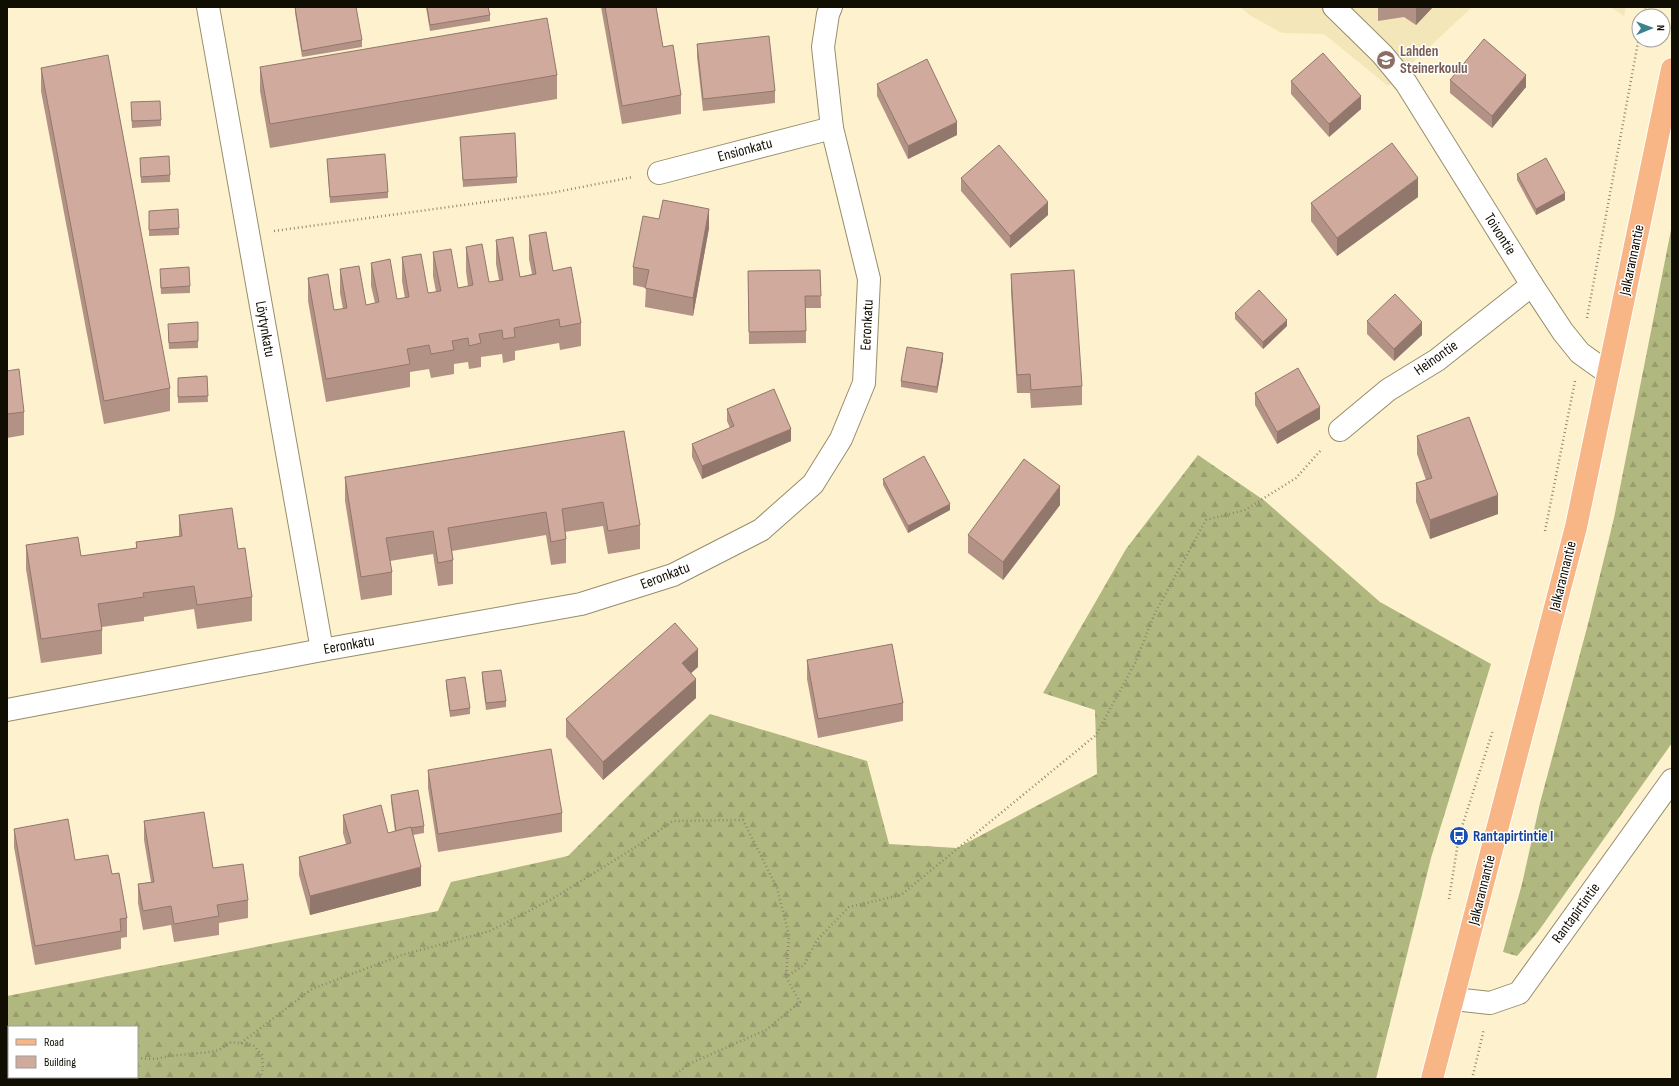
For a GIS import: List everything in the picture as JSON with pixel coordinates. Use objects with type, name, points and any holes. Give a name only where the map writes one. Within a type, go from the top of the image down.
[{"type":"main road","name":"Jalkarannantie","points":[[1432,1079],[1576,527],[1672,69]]},
{"type":"street","name":"Löytynkatu","points":[[208,7],[322,650]]},
{"type":"street","name":"Eeronkatu","points":[[7,710],[322,650],[581,604],[674,576],[761,530],[812,484],[841,439],[864,383],[869,279],[832,128],[823,47],[828,14],[831,7]]},
{"type":"street","name":"Toivontie","points":[[1334,7],[1382,54],[1406,83],[1563,332],[1580,353],[1608,373]]},
{"type":"street","name":"Ensionkatu","points":[[659,173],[832,128]]},
{"type":"street","name":"Heinontie","points":[[1340,430],[1388,390],[1437,360],[1532,285]]},
{"type":"street","name":"Rantapirtintie","points":[[1454,998],[1490,1003],[1518,993],[1672,780]]},
{"type":"path","points":[[1544,535],[1580,353],[1637,48]]},
{"type":"path","points":[[248,234],[551,193],[659,173]]},
{"type":"path","points":[[786,977],[804,965],[817,940],[849,907],[901,895],[1096,736],[1135,664],[1155,613],[1206,520],[1245,510],[1296,478],[1340,430]]},
{"type":"path","points":[[1448,903],[1459,836],[1493,730]]},
{"type":"path","points":[[241,1043],[312,989],[402,956],[490,931],[552,899],[631,850],[673,821],[743,820],[777,888],[788,935],[786,977],[800,1002],[766,1030],[689,1064],[670,1079]]},
{"type":"path","points":[[138,1058],[156,1059],[169,1056],[210,1052],[219,1050],[231,1042],[253,1045],[262,1055],[263,1070],[260,1079]]},
{"type":"shaded area","name":"Lahden Steinerkoulu","points":[[1240,7],[1472,7],[1388,86],[1324,34],[1282,33],[1251,16]]},
{"type":"shaded area","points":[[1610,7],[1626,7],[1624,16]]},
{"type":"green space","points":[[1672,225],[1672,743],[1537,933],[1517,956],[1503,952],[1522,884],[1540,803],[1588,624],[1614,518]]},
{"type":"green space","points":[[1198,455],[1265,501],[1380,602],[1491,664],[1431,858],[1376,1079],[7,1079],[7,996],[438,911],[451,882],[568,856],[710,714],[867,761],[889,844],[957,848],[1097,774],[1095,710],[1043,693],[1126,549]]},
{"type":"building","points":[[295,7],[356,7],[362,40],[302,51]]},
{"type":"building","points":[[427,7],[488,7],[490,15],[430,25]]},
{"type":"building","points":[[605,7],[656,7],[663,47],[673,45],[681,95],[622,106]]},
{"type":"building","points":[[547,18],[557,75],[270,124],[260,67]]},
{"type":"building","points":[[769,36],[775,91],[703,99],[697,44]]},
{"type":"building","points":[[1484,39],[1526,75],[1492,116],[1450,80]]},
{"type":"building","points":[[1323,53],[1361,96],[1329,124],[1291,81]]},
{"type":"building","points":[[108,55],[170,388],[104,401],[41,68]]},
{"type":"building","points":[[927,59],[957,122],[908,146],[877,84]]},
{"type":"building","points":[[160,101],[161,120],[132,121],[131,102]]},
{"type":"building","points":[[515,133],[517,177],[463,180],[460,137]]},
{"type":"building","points":[[1392,143],[1418,178],[1337,238],[1311,203]]},
{"type":"building","points":[[999,145],[1048,202],[1010,236],[961,178]]},
{"type":"building","points":[[385,154],[388,192],[330,197],[327,159]]},
{"type":"building","points":[[169,156],[170,175],[141,177],[140,158]]},
{"type":"building","points":[[1546,158],[1565,193],[1536,209],[1517,174]]},
{"type":"building","points":[[663,200],[709,209],[693,298],[645,288],[649,270],[633,267],[643,216],[659,219]]},
{"type":"building","points":[[178,209],[179,228],[149,230],[149,211]]},
{"type":"building","points":[[546,232],[553,271],[571,267],[581,323],[560,327],[559,319],[514,328],[515,337],[503,339],[502,330],[479,334],[481,343],[469,346],[468,338],[452,341],[454,350],[431,354],[429,345],[407,349],[410,364],[326,379],[308,278],[328,274],[334,310],[347,308],[340,269],[359,266],[366,305],[379,302],[371,263],[390,259],[397,299],[409,297],[402,257],[421,254],[428,293],[441,291],[433,252],[451,249],[458,288],[473,285],[466,247],[482,244],[489,282],[503,280],[496,240],[513,237],[520,277],[536,274],[529,235]]},
{"type":"building","points":[[189,267],[190,286],[161,288],[160,269]]},
{"type":"building","points":[[820,270],[821,296],[805,296],[806,331],[749,332],[748,271]]},
{"type":"building","points":[[1074,270],[1082,386],[1031,390],[1030,374],[1017,375],[1011,274]]},
{"type":"building","points":[[1259,290],[1287,320],[1263,342],[1235,313]]},
{"type":"building","points":[[1395,294],[1422,322],[1394,349],[1367,321]]},
{"type":"building","points":[[198,322],[198,341],[169,343],[168,324]]},
{"type":"building","points":[[907,347],[943,353],[937,387],[901,381]]},
{"type":"building","points":[[1298,368],[1320,407],[1277,432],[1255,393]]},
{"type":"building","points":[[19,369],[24,412],[7,414],[7,371]]},
{"type":"building","points":[[207,376],[208,396],[178,397],[178,378]]},
{"type":"building","points":[[774,389],[791,429],[702,466],[692,444],[734,426],[727,409]]},
{"type":"building","points":[[1469,417],[1498,495],[1430,520],[1416,483],[1432,478],[1417,436]]},
{"type":"building","points":[[624,431],[640,525],[608,531],[603,502],[562,509],[566,539],[551,542],[546,512],[448,528],[453,560],[438,563],[433,531],[386,538],[392,572],[361,577],[345,477]]},
{"type":"building","points":[[924,456],[950,504],[908,526],[883,479]]},
{"type":"building","points":[[1024,459],[1060,486],[1003,562],[968,535]]},
{"type":"building","points":[[232,508],[238,549],[245,548],[252,597],[197,605],[194,586],[143,593],[144,597],[98,604],[102,630],[41,639],[26,545],[78,537],[81,556],[137,548],[136,542],[182,536],[179,515]]},
{"type":"building","points":[[675,623],[698,649],[682,663],[696,679],[603,762],[566,719]]},
{"type":"building","points":[[892,644],[903,703],[818,719],[807,660]]},
{"type":"building","points":[[501,670],[506,701],[486,703],[482,672]]},
{"type":"building","points":[[465,677],[470,708],[450,711],[446,680]]},
{"type":"building","points":[[551,749],[562,813],[438,834],[428,770]]},
{"type":"building","points":[[418,790],[424,826],[411,827],[396,831],[391,795]]},
{"type":"building","points":[[381,805],[388,833],[411,827],[421,867],[310,896],[299,857],[351,843],[343,815]]},
{"type":"building","points":[[204,812],[213,868],[243,864],[248,900],[217,905],[219,916],[174,924],[171,906],[143,911],[138,884],[154,882],[144,821]]},
{"type":"building","points":[[68,819],[75,860],[108,855],[112,874],[119,873],[127,918],[120,919],[121,931],[35,946],[14,829]]},
{"type":"place","name":"Lahden Steinerkoulu","points":[[1386,60]]},
{"type":"place","name":"Rantapirtintie I","points":[[1459,836]]}]
